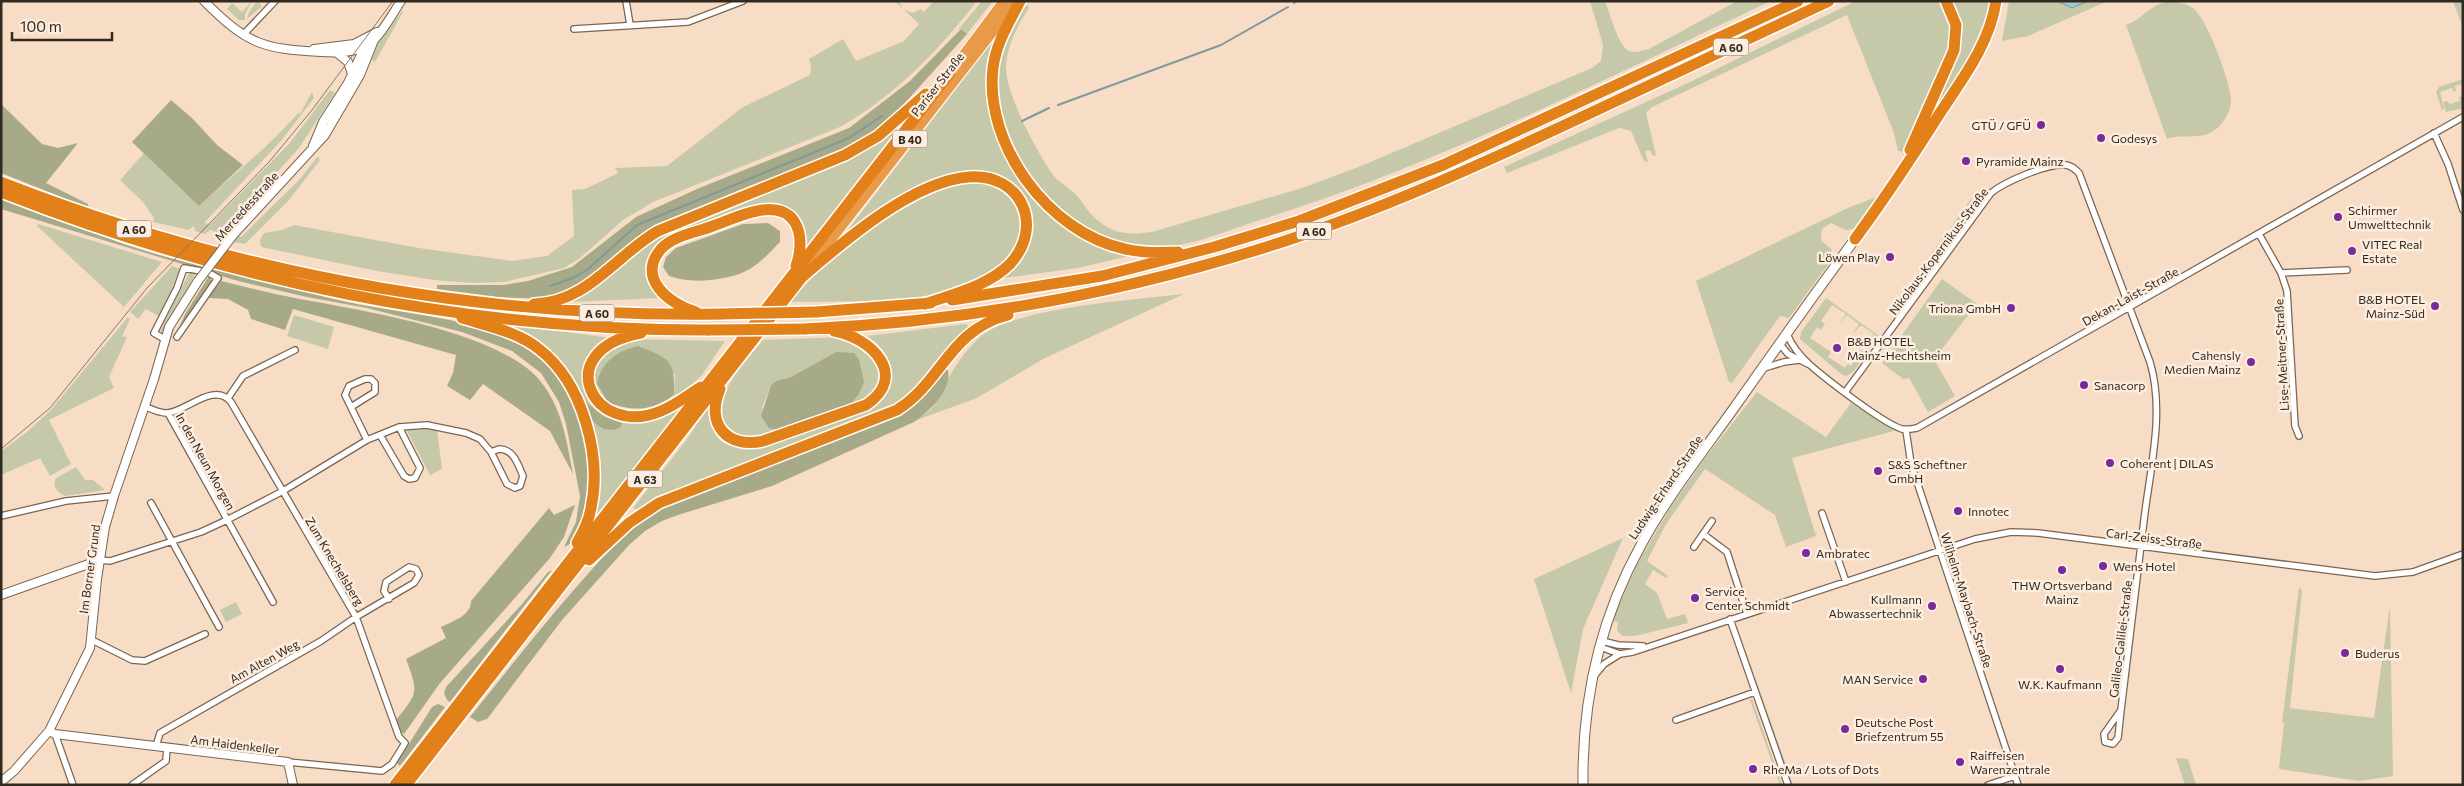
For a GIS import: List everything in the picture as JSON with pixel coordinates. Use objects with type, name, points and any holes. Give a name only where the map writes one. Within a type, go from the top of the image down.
[{"type":"highway","name":"Pariser Straße","points":[[950,73],[1004,1]]},
{"type":"highway","name":"Pariser Straße","points":[[798,276],[1018,1]]},
{"type":"highway","points":[[1018,1],[997,49],[992,86],[996,114],[1007,145],[1030,185],[1044,202],[1074,227],[1112,246],[1142,252],[1160,253],[1214,247]]},
{"type":"highway","name":"A 60","points":[[1,182],[126,227],[269,267],[373,287],[480,303],[589,313],[717,314],[816,312],[924,304],[1024,290],[1102,276],[1280,228],[1384,189],[1625,82],[1798,1]]},
{"type":"highway","name":"A 60","points":[[1,192],[135,239],[250,272],[321,288],[435,308],[567,324],[660,330],[804,329],[944,318],[1073,297],[1222,261],[1371,210],[1454,176],[1829,1]]},
{"type":"highway","points":[[1893,187],[1954,50],[1956,25],[1946,1]]},
{"type":"highway","points":[[1855,239],[1893,187],[1976,56],[1990,29],[1996,1]]},
{"type":"highway","name":"A 63","points":[[394,785],[726,374],[950,73]]},
{"type":"highway","points":[[480,303],[540,304],[574,294],[597,280],[641,241],[658,231],[861,147],[895,123],[950,73]]},
{"type":"highway","points":[[798,276],[878,216],[933,186],[969,177],[982,177],[1002,183],[1018,197],[1026,211],[1026,235],[1020,251],[1009,264],[989,279],[963,291],[924,304]]},
{"type":"highway","points":[[717,314],[686,309],[674,302],[657,287],[652,273],[653,264],[666,245],[678,238],[757,210],[774,210],[789,217],[795,223],[801,236],[798,276]]},
{"type":"highway","name":"A 63","points":[[406,785],[709,382],[798,276]]},
{"type":"highway","points":[[561,579],[629,523],[659,503],[890,413],[906,404],[921,391],[954,347],[967,334],[982,324],[1003,316],[1073,297]]},
{"type":"highway","points":[[435,308],[503,331],[538,348],[557,366],[574,391],[589,442],[594,493],[587,523],[561,579]]},
{"type":"highway","points":[[726,374],[715,402],[715,416],[717,423],[726,435],[736,442],[752,443],[763,441],[866,406],[877,397],[884,384],[884,371],[880,358],[857,338],[820,328]]},
{"type":"highway","points":[[660,330],[615,340],[597,355],[589,368],[588,381],[592,395],[597,401],[620,413],[631,416],[650,414],[670,406],[709,382]]},
{"type":"main road","name":"Ludwig-Erhard-Straße","points":[[1583,785],[1584,733],[1592,679],[1601,644],[1621,586],[1641,544],[1674,491],[1855,239]]},
{"type":"street","points":[[204,1],[243,35],[268,47],[337,53],[361,50]]},
{"type":"street","points":[[243,35],[275,1]]},
{"type":"street","points":[[300,51],[348,45],[374,38],[401,1]]},
{"type":"street","points":[[626,1],[630,25]]},
{"type":"street","points":[[574,29],[688,22],[743,1]]},
{"type":"street","name":"Mercedesstraße","points":[[312,148],[323,122],[352,74],[361,50],[374,38]]},
{"type":"street","name":"Mercedesstraße","points":[[198,281],[234,234],[331,127],[364,68],[374,38]]},
{"type":"street","points":[[348,45],[361,50]]},
{"type":"street","points":[[361,50],[364,68]]},
{"type":"street","points":[[337,53],[348,62],[352,74]]},
{"type":"street","name":"Dekan-Laist-Straße","points":[[1906,430],[1917,428],[2463,117]]},
{"type":"street","points":[[2434,133],[2448,164],[2463,210]]},
{"type":"street","name":"Nikolaus-Kopernikus-Straße","points":[[1846,391],[1991,193],[2007,182],[2055,166],[2071,166],[2082,177],[2130,307]]},
{"type":"street","name":"Lise-Meitner-Straße","points":[[2259,234],[2281,273],[2287,291],[2295,426],[2299,436]]},
{"type":"street","points":[[166,340],[154,333],[162,320],[184,268],[207,272],[218,278],[177,337]]},
{"type":"street","points":[[2281,273],[2346,270]]},
{"type":"street","name":"Im Borner Grund","points":[[1,782],[14,772],[52,732],[87,655],[92,640],[100,560],[114,496],[170,327],[198,281]]},
{"type":"street","name":"Galileo-Galilei-Straße","points":[[2121,710],[2104,734],[2105,742],[2108,744],[2116,742],[2121,710],[2157,398],[2154,376],[2130,307]]},
{"type":"street","points":[[1787,334],[1794,347],[1810,365]]},
{"type":"street","points":[[1780,344],[1799,360],[1810,365],[1893,425],[1906,430]]},
{"type":"street","points":[[144,406],[168,412],[216,394],[228,398],[243,376],[295,350]]},
{"type":"street","points":[[1762,368],[1799,360]]},
{"type":"street","points":[[351,407],[375,392],[376,386],[371,379],[365,379],[349,386],[346,395],[351,407],[367,440]]},
{"type":"street","name":"Zum Knechelsberg","points":[[228,398],[356,617],[399,737],[405,743]]},
{"type":"street","name":"In den Neun Morgen","points":[[168,412],[273,602]]},
{"type":"street","points":[[380,435],[404,476],[413,479],[417,476],[420,468],[399,426],[427,425],[466,433],[480,439],[491,452],[506,484],[511,487],[520,486],[523,476],[512,454],[504,449],[491,452]]},
{"type":"street","name":"In den Neun Morgen","points":[[100,560],[110,561],[201,532],[283,491],[367,440],[399,426]]},
{"type":"street","name":"Wilhelm-Maybach-Straße","points":[[1906,430],[1911,464],[2018,785]]},
{"type":"street","points":[[1,516],[66,501],[114,496]]},
{"type":"street","points":[[150,503],[219,627]]},
{"type":"street","points":[[1822,513],[1846,582]]},
{"type":"street","points":[[1694,547],[1712,521]]},
{"type":"street","name":"Carl-Zeiss-Straße","points":[[1592,679],[1604,664],[1620,654],[1989,536],[2025,532],[2382,576],[2413,572],[2463,554]]},
{"type":"street","points":[[1703,534],[1728,552],[1748,614]]},
{"type":"street","points":[[1,595],[100,560]]},
{"type":"street","name":"Am Alten Weg","points":[[156,746],[160,733],[321,641],[356,617],[389,599],[416,582],[419,575],[416,569],[409,567],[386,582],[384,591],[389,599]]},
{"type":"street","points":[[1730,620],[1788,785]]},
{"type":"street","points":[[92,640],[132,660],[145,661],[205,634]]},
{"type":"street","points":[[1601,644],[1620,654]]},
{"type":"street","name":"Carl-Zeiss-Straße","points":[[1601,644],[1627,646],[1652,644]]},
{"type":"street","points":[[1676,720],[1755,692]]},
{"type":"street","points":[[52,732],[73,785]]},
{"type":"street","name":"Am Haidenkeller","points":[[52,732],[288,762],[382,771],[392,764],[405,743]]},
{"type":"street","points":[[132,785],[166,761],[167,747]]},
{"type":"street","points":[[288,762],[293,785]]},
{"type":"street","points":[[1988,785],[2015,776]]},
{"type":"green space","points":[[252,1],[245,14],[245,20],[239,20],[227,9],[232,3],[242,12]]},
{"type":"green space","points":[[257,1],[262,6],[247,19],[249,12]]},
{"type":"green space","points":[[934,1],[977,1],[931,55],[897,87],[860,115],[840,127],[653,202],[623,220],[580,258],[564,268],[504,282],[473,283],[434,280],[377,271],[261,247],[260,240],[264,233],[282,230],[294,225],[419,248],[512,261],[547,256],[574,236],[572,190],[585,189],[618,173],[615,168],[667,166],[743,107],[810,75],[811,65],[809,59],[843,39],[856,61],[904,41],[919,24],[904,9],[912,13],[921,9],[924,12]]},
{"type":"green space","points":[[982,1],[993,1],[967,34],[961,29],[958,30]]},
{"type":"green space","points":[[1590,1],[1605,1],[1621,43],[1629,51],[1639,52],[1649,49],[1737,1],[1771,1],[1521,119],[1393,173],[1329,197],[1204,239],[1173,246],[1142,247],[1117,242],[1093,233],[1071,219],[1052,202],[1035,182],[1021,160],[1009,136],[1000,101],[999,70],[1001,60],[1016,19],[1027,5],[1029,8],[1010,44],[1006,68],[1007,79],[1016,107],[1038,150],[1054,176],[1076,194],[1101,223],[1111,229],[1126,233],[1152,232],[1302,188],[1361,166],[1592,68],[1601,61],[1603,45]]},
{"type":"green space","points":[[1856,1],[1943,1],[1954,37],[1937,83],[1904,152],[1898,151],[1894,133],[1847,15],[1652,107],[1646,113],[1656,155],[1653,156],[1650,150],[1645,151],[1648,162],[1644,161],[1631,131],[1619,128],[1507,173],[1504,167],[1690,82]]},
{"type":"green space","points":[[1949,1],[1991,1],[1980,41],[1916,146],[1956,53]]},
{"type":"green space","points":[[2009,1],[2108,1],[2028,36],[2002,41]]},
{"type":"green space","points":[[2453,1],[2463,1],[2463,28]]},
{"type":"green space","points":[[2164,2],[2186,4],[2199,14],[2217,51],[2227,80],[2231,100],[2228,112],[2215,130],[2203,135],[2167,139],[2126,25]]},
{"type":"green space","points":[[402,11],[375,62],[369,58],[374,47]]},
{"type":"green space","points":[[961,29],[967,34],[903,105],[881,127],[863,140],[821,160],[651,230],[631,242],[576,288],[543,299],[499,297],[437,289],[437,285],[504,285],[528,281],[572,267],[636,217],[697,189],[849,128],[910,81]]},
{"type":"green space","points":[[1001,30],[992,54],[1001,140],[1054,217],[1073,233],[1092,242],[1133,255],[1078,268],[997,279],[1023,253],[1022,195],[958,174],[841,239]]},
{"type":"green space","points":[[2463,79],[2463,84],[2455,86],[2456,91],[2454,92],[2452,88],[2440,92],[2444,109],[2436,114],[2442,110],[2436,92],[2439,87]]},
{"type":"green space","points":[[330,90],[335,93],[299,148],[261,190],[229,232],[241,237],[300,179],[318,156],[320,160],[289,200],[245,244],[221,240],[214,231],[210,230],[205,234],[195,231],[194,226],[188,230],[153,222],[154,218],[143,202],[120,180],[144,153],[199,206],[262,150],[298,113],[300,114],[312,92],[314,98],[281,141],[204,223],[210,224],[289,144]]},
{"type":"green space","points":[[2463,96],[2463,108],[2446,112],[2443,102],[2447,101],[2450,104],[2460,101],[2459,97]]},
{"type":"green space","points":[[171,100],[192,118],[217,145],[243,165],[199,206],[132,142]]},
{"type":"green space","points":[[1,104],[42,144],[58,148],[78,143],[46,183],[88,204],[89,208],[1,173]]},
{"type":"green space","points":[[902,123],[805,248],[804,233],[777,206],[661,243],[655,249],[649,263],[649,278],[661,298],[569,302],[595,287],[653,239]]},
{"type":"green space","points":[[971,181],[994,185],[1006,192],[1015,203],[1021,217],[1021,229],[1017,246],[1010,256],[990,273],[965,286],[937,294],[875,301],[789,302],[832,259],[879,223],[921,199]]},
{"type":"green space","points":[[1,195],[86,230],[152,253],[336,299],[480,327],[504,335],[526,346],[545,359],[556,371],[573,400],[579,416],[587,450],[590,490],[587,509],[576,537],[564,547],[576,522],[580,496],[566,424],[559,402],[541,373],[512,351],[462,332],[367,308],[307,297],[238,281],[1,209]]},
{"type":"green space","points":[[1877,197],[1854,229],[1846,230],[1831,223],[1822,229],[1821,240],[1832,250],[1832,259],[1789,318],[1780,316],[1732,383],[1729,382],[1696,281],[1850,207]]},
{"type":"green space","points":[[1971,199],[1975,201],[1954,231],[1949,230]]},
{"type":"green space","points":[[768,223],[780,231],[780,242],[759,263],[744,272],[726,278],[696,281],[669,276],[663,267],[666,257],[676,248],[743,224]]},
{"type":"green space","points":[[38,224],[162,262],[124,307],[37,226]]},
{"type":"green space","points":[[1946,233],[1950,237],[1933,258],[1930,256]]},
{"type":"green space","points":[[172,266],[180,269],[160,317],[146,309],[138,319],[130,312]]},
{"type":"green space","points":[[189,273],[196,273],[163,332],[160,331]]},
{"type":"green space","points":[[209,276],[213,283],[177,333],[185,314]]},
{"type":"green space","points":[[1942,279],[1977,304],[1934,359],[1955,396],[1928,412],[1909,378],[1903,379],[1882,363]]},
{"type":"green space","points":[[221,281],[427,325],[495,349],[522,364],[541,382],[548,392],[563,426],[573,474],[550,431],[483,384],[470,400],[447,386],[453,373],[456,355],[293,309],[285,330],[251,319],[248,310],[228,299],[208,298]]},
{"type":"green space","points":[[1184,294],[1043,359],[977,398],[914,421],[933,406],[962,356],[979,338],[995,328],[1018,319],[1046,312],[1108,302]]},
{"type":"green space","points":[[1826,298],[1879,336],[1869,349],[1862,342],[1867,344],[1874,334],[1861,325],[1852,335],[1859,324],[1847,315],[1838,325],[1846,314],[1832,305],[1821,321],[1825,324],[1821,330],[1817,327],[1810,338],[1831,352],[1828,357],[1845,368],[1848,364],[1851,366],[1861,350],[1867,353],[1853,372],[1846,376],[1841,374],[1800,339],[1801,332]]},
{"type":"green space","points":[[294,315],[334,327],[328,349],[287,336]]},
{"type":"green space","points":[[128,317],[130,319],[122,336],[127,337],[109,377],[114,388],[49,420],[71,464],[50,476],[40,458],[1,475],[1,451],[27,432],[50,411]]},
{"type":"green space","points":[[494,322],[610,338],[593,351],[584,373],[614,415],[684,404],[592,523],[588,418],[601,428],[620,421],[603,416],[588,403],[584,405],[567,372],[558,361],[539,345]]},
{"type":"green space","points":[[966,324],[969,327],[952,342],[916,389],[891,408],[664,496],[638,510],[633,508],[685,442],[710,405],[712,425],[718,438],[729,445],[743,447],[759,446],[792,437],[872,409],[888,391],[892,371],[889,362],[885,352],[867,336]]},
{"type":"green space","points":[[845,337],[873,353],[881,378],[872,396],[849,407],[859,394],[859,360],[836,352],[789,378],[778,380],[771,385],[762,408],[778,430],[765,436],[750,437],[741,435],[727,426],[722,415],[722,402],[727,388],[763,340]]},
{"type":"green space","points":[[628,339],[725,341],[702,375],[678,397],[674,395],[675,374],[597,384],[602,395],[596,392],[595,373],[600,359]]},
{"type":"green space","points":[[638,346],[657,354],[668,362],[673,374],[674,395],[657,405],[642,408],[626,408],[608,403],[597,384],[602,369],[617,354]]},
{"type":"green space","points":[[836,352],[854,353],[859,360],[864,382],[859,394],[849,407],[778,430],[769,428],[761,416],[771,385],[778,380],[789,378]]},
{"type":"green space","points":[[943,370],[948,370],[948,378],[943,393],[914,422],[772,486],[678,515],[662,521],[645,531],[629,545],[562,620],[487,719],[478,722],[470,717],[573,591],[615,544],[638,524],[665,506],[900,416],[928,392]]},
{"type":"green space","points":[[1757,392],[1826,437],[1851,403],[1894,431],[1792,458],[1816,536],[1786,547],[1775,515],[1705,469],[1666,524],[1647,561],[1668,576],[1666,578],[1653,570],[1645,584],[1657,593],[1667,619],[1685,614],[1688,623],[1635,636],[1622,636],[1617,630],[1618,622],[1613,621],[1635,568],[1670,508],[1705,458]]},
{"type":"green space","points":[[586,402],[603,416],[622,423],[620,428],[607,430],[597,425],[586,411],[584,405]]},
{"type":"green space","points":[[406,429],[437,429],[442,469],[430,475]]},
{"type":"green space","points":[[76,467],[85,480],[93,480],[105,490],[65,496],[60,493],[55,486],[56,478]]},
{"type":"green space","points":[[575,505],[564,537],[550,558],[440,683],[404,734],[402,733],[396,720],[409,703],[414,691],[413,679],[406,659],[446,638],[441,627],[456,620],[468,611],[471,601],[549,508],[554,515]]},
{"type":"green space","points":[[1623,538],[1583,629],[1571,693],[1534,579]]},
{"type":"green space","points":[[552,570],[450,702],[447,700],[444,693],[446,687],[523,603],[548,572]]},
{"type":"green space","points":[[2299,587],[2302,591],[2290,708],[2374,718],[2390,605],[2393,776],[2359,781],[2279,769],[2284,723],[2282,723]]},
{"type":"green space","points":[[236,602],[242,614],[226,622],[220,610]]},
{"type":"green space","points":[[1739,631],[1793,785],[1791,785]]},
{"type":"green space","points":[[1752,699],[1782,785],[1780,785],[1750,700]]},
{"type":"green space","points":[[438,704],[445,707],[400,766],[397,763],[432,707]]},
{"type":"green space","points":[[2176,758],[2188,759],[2196,785],[2185,785]]},
{"type":"water","points":[[2057,1],[2088,1],[2072,8]]},
{"type":"waterway","points":[[1058,105],[1221,45],[1288,7]]},
{"type":"waterway","points":[[1022,121],[1049,108]]},
{"type":"waterway","points":[[550,286],[573,278],[587,270],[637,225],[849,138],[882,116]]},
{"type":"tram line","points":[[1,449],[50,408],[147,288],[269,162],[312,110],[393,1]]},
{"type":"place","name":"GTÜ / GFÜ","points":[[2041,125]]},
{"type":"place","name":"Godesys","points":[[2101,138]]},
{"type":"place","name":"Pyramide Mainz","points":[[1966,161]]},
{"type":"place","name":"Schirmer Umwelttechnik","points":[[2338,217]]},
{"type":"place","name":"VITEC Real Estate","points":[[2352,251]]},
{"type":"place","name":"Löwen Play","points":[[1890,257]]},
{"type":"place","name":"B&B HOTEL Mainz-Süd","points":[[2435,306]]},
{"type":"place","name":"Triona GmbH","points":[[2011,308]]},
{"type":"place","name":"B&B HOTEL Mainz-Hechtsheim","points":[[1837,348]]},
{"type":"place","name":"Cahensly Medien Mainz","points":[[2251,362]]},
{"type":"place","name":"Sanacorp","points":[[2084,385]]},
{"type":"place","name":"Coherent | DILAS","points":[[2110,463]]},
{"type":"place","name":"S&S Scheftner GmbH","points":[[1878,471]]},
{"type":"place","name":"Innotec","points":[[1958,511]]},
{"type":"place","name":"Ambratec","points":[[1806,553]]},
{"type":"place","name":"Wens Hotel","points":[[2103,566]]},
{"type":"place","name":"THW Ortsverband Mainz","points":[[2062,570]]},
{"type":"place","name":"Service Center Schmidt","points":[[1695,598]]},
{"type":"place","name":"Kullmann Abwassertechnik","points":[[1932,606]]},
{"type":"place","name":"Buderus","points":[[2345,653]]},
{"type":"place","name":"W.K. Kaufmann","points":[[2060,669]]},
{"type":"place","name":"MAN Service","points":[[1923,679]]},
{"type":"place","name":"Deutsche Post Briefzentrum 55","points":[[1845,729]]},
{"type":"place","name":"Raiffeisen Warenzentrale","points":[[1960,762]]},
{"type":"place","name":"RheMa / Lots of Dots","points":[[1753,769]]}]
